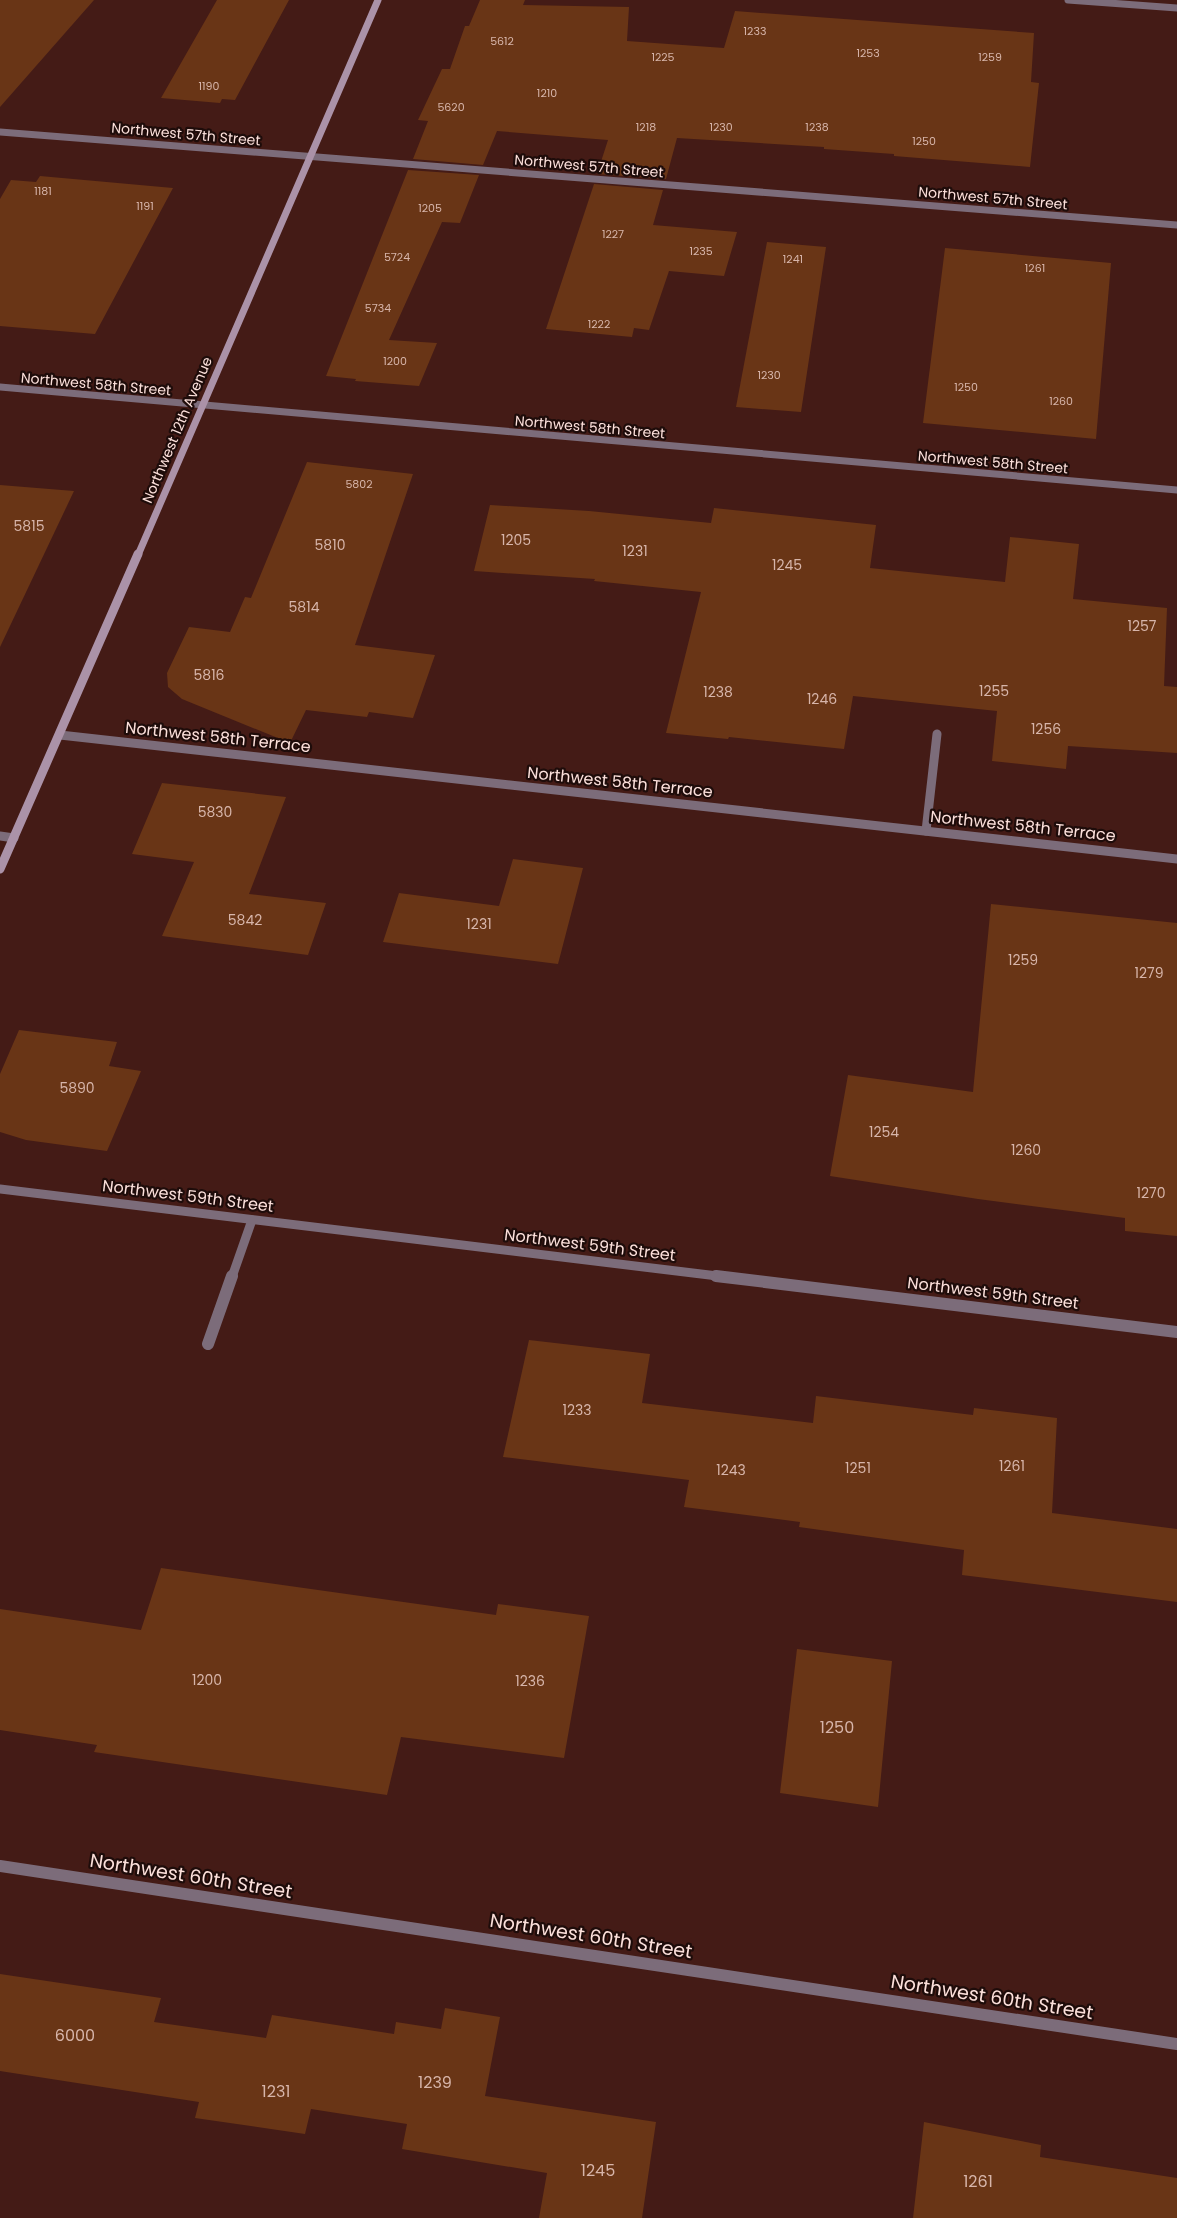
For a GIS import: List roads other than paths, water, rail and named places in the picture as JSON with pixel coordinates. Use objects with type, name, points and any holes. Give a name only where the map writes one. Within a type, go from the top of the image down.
[{"type":"main road","name":"Northwest 12th Avenue","points":[[0,869],[60,735],[378,0]]},
{"type":"street","points":[[1068,0],[1177,8]]},
{"type":"street","name":"Northwest 57th Street","points":[[0,132],[1177,226]]},
{"type":"street","name":"Northwest 58th Street","points":[[0,388],[1177,490]]},
{"type":"street","points":[[926,831],[937,734]]},
{"type":"street","name":"Northwest 58th Terrace","points":[[60,735],[1177,858]]},
{"type":"street","points":[[0,836],[14,838]]},
{"type":"street","name":"Northwest 59th Street","points":[[0,1189],[1177,1332]]},
{"type":"street","points":[[208,1344],[252,1220]]},
{"type":"street","name":"Northwest 60th Street","points":[[0,1866],[1177,2044]]}]
